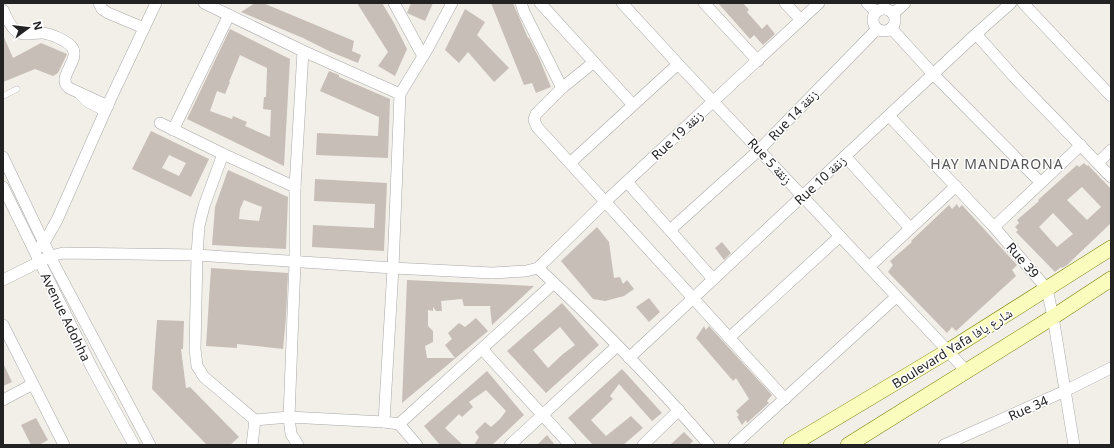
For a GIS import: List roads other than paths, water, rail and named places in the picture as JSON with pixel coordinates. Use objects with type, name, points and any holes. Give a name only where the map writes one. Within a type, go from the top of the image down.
[{"type":"street","points":[[99,3],[102,9],[108,13],[144,28]]},
{"type":"street","points":[[33,250],[44,243],[58,220],[106,109],[156,3]]},
{"type":"street","points":[[204,3],[304,51],[400,94]]},
{"type":"street","points":[[384,422],[393,268],[400,94],[452,3]]},
{"type":"street","points":[[521,3],[524,12],[562,88]]},
{"type":"street","points":[[540,3],[633,105]]},
{"type":"street","name":"Rue 5 زنقة","points":[[622,3],[966,372]]},
{"type":"street","points":[[704,3],[758,61]]},
{"type":"street","points":[[785,3],[801,20]]},
{"type":"street","name":"Rue 19 زنقة","points":[[538,268],[606,201],[820,3]]},
{"type":"street","points":[[867,3],[876,12]]},
{"type":"street","points":[[893,14],[905,3]]},
{"type":"street","name":"Rue 10 زنقة","points":[[629,358],[1011,3]]},
{"type":"street","points":[[1023,3],[1111,96]]},
{"type":"street","points":[[397,5],[423,56]]},
{"type":"street","points":[[885,9],[893,14],[895,23],[891,28],[883,31],[877,29],[873,21],[876,12],[885,9]]},
{"type":"street","points":[[3,10],[12,27],[18,33],[26,35],[46,33],[70,45],[74,56],[64,80],[65,84],[69,88],[106,109]]},
{"type":"street","points":[[173,130],[229,15]]},
{"type":"street","points":[[891,28],[933,74],[1040,182]]},
{"type":"street","name":"Rue 14 زنقة","points":[[670,230],[759,150],[877,29]]},
{"type":"street","points":[[976,34],[1016,79],[1111,177]]},
{"type":"street","points":[[298,445],[291,434],[289,417],[295,262],[295,187],[304,51]]},
{"type":"street","points":[[594,62],[562,88],[536,114],[534,120],[537,127],[785,399]]},
{"type":"street","points":[[570,163],[678,64]]},
{"type":"street","name":"Rue 39","points":[[889,116],[994,227],[1047,288],[1074,445]]},
{"type":"street","points":[[160,123],[295,187]]},
{"type":"street","points":[[994,227],[1081,145]]},
{"type":"street","points":[[1098,163],[1111,150]]},
{"type":"street","points":[[223,154],[204,206],[199,226],[195,349],[197,366],[204,377],[255,420],[289,417],[399,424],[417,445]]},
{"type":"street","points":[[845,156],[910,228]]},
{"type":"street","points":[[3,157],[50,256],[150,445]]},
{"type":"street","points":[[627,182],[713,279]]},
{"type":"street","points":[[869,267],[956,186]]},
{"type":"street","name":"Avenue Adohha","points":[[3,187],[92,368],[134,445]]},
{"type":"street","points":[[729,338],[839,237]]},
{"type":"street","name":"Boulevard Yafa شارع يافا","points":[[791,445],[948,351],[1111,248]]},
{"type":"street","points":[[3,280],[50,256],[63,253],[197,255],[492,273],[526,271],[538,268],[629,358],[710,445]]},
{"type":"street","name":"Boulevard Yafa شارع يافا","points":[[848,445],[966,372],[1111,279]]},
{"type":"street","points":[[399,424],[554,283]]},
{"type":"street","points":[[734,445],[896,297]]},
{"type":"street","points":[[3,325],[64,445]]},
{"type":"street","points":[[510,445],[617,346]]},
{"type":"street","points":[[482,349],[570,445]]},
{"type":"street","name":"Rue 34","points":[[944,445],[1110,370]]},
{"type":"street","points":[[3,400],[33,384]]},
{"type":"street","points":[[643,445],[679,410]]},
{"type":"street","points":[[252,445],[255,420]]},
{"type":"lane","points":[[3,96],[17,90]]},
{"type":"lane","points":[[78,96],[86,104],[106,109]]},
{"type":"district","name":"HAY MANDARONA","points":[[997,164]]}]
